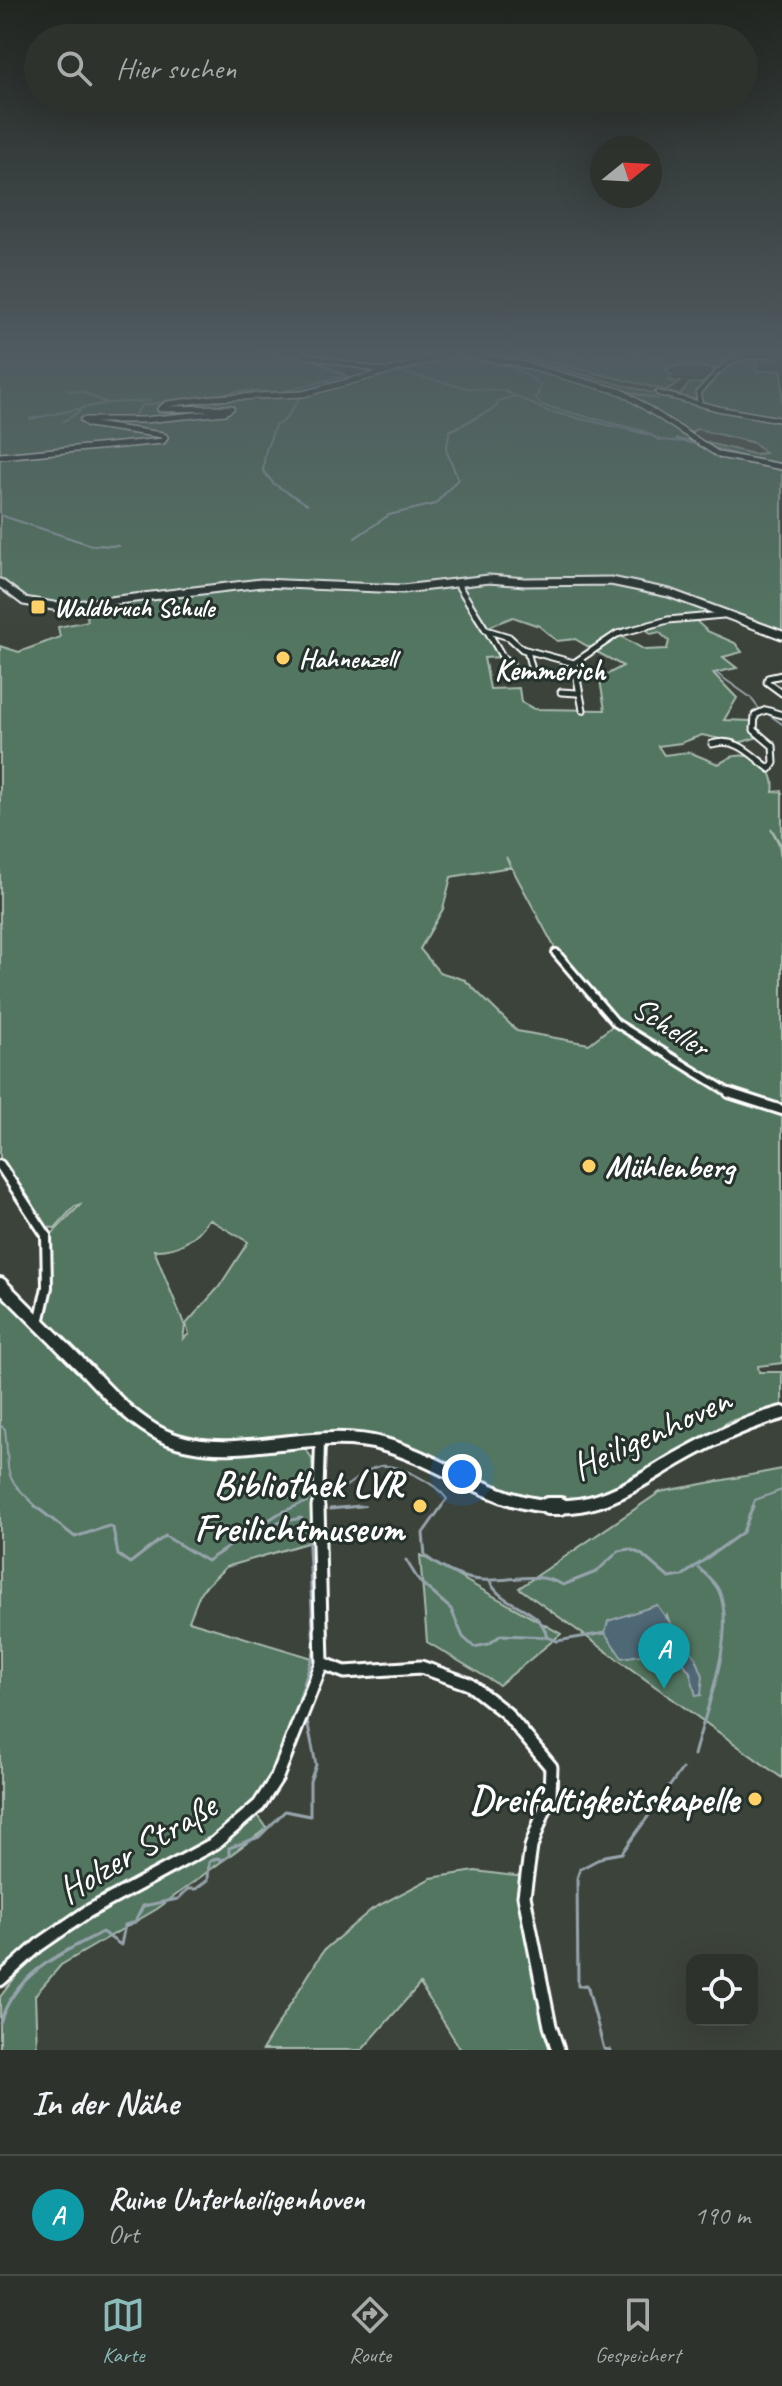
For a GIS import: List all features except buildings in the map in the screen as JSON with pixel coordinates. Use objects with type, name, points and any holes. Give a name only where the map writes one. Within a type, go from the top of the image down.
[{"type":"street","points":[[0,456],[58,451]]},
{"type":"street","points":[[713,451],[733,460],[782,467]]},
{"type":"street","points":[[0,583],[24,601],[70,607],[261,583],[403,589],[489,579],[525,582],[611,581],[669,593],[782,635]]},
{"type":"street","points":[[456,582],[503,658],[511,663]]},
{"type":"street","points":[[574,663],[617,634],[668,620],[723,615]]},
{"type":"street","points":[[486,630],[509,637],[527,651],[533,674]]},
{"type":"street","points":[[527,651],[539,651],[574,663],[577,668],[577,693],[583,710]]},
{"type":"street","points":[[782,675],[768,678],[767,682],[782,693]]},
{"type":"street","points":[[561,692],[577,693]]},
{"type":"street","points":[[712,744],[719,741],[738,744],[770,769],[774,763],[773,746],[754,730],[755,715],[766,710],[782,715]]},
{"type":"street","name":"Scheller","points":[[556,953],[616,1023],[733,1095],[782,1110]]},
{"type":"street","points":[[0,1165],[46,1235],[47,1287],[39,1323]]},
{"type":"street","name":"Heiligenhoven","points":[[0,1284],[127,1411],[163,1436],[212,1447],[320,1442],[383,1444],[513,1502],[534,1506],[566,1506],[619,1492],[732,1428],[782,1413]]},
{"type":"street","points":[[320,1442],[317,1474],[322,1663],[345,1672],[421,1667],[469,1684],[506,1713],[551,1767],[550,1794],[531,1847],[524,1896],[550,2026],[558,2050]]},
{"type":"street","name":"Holzer Straße","points":[[0,1980],[39,1945],[75,1920],[215,1843],[259,1805],[277,1777],[322,1663]]},
{"type":"shaded area","points":[[740,451],[766,453],[754,454]]},
{"type":"green space","points":[[0,451],[708,451],[719,456],[782,468],[782,634],[720,615],[692,617],[707,631],[735,643],[742,652],[723,657],[737,668],[713,673],[737,698],[724,720],[753,721],[758,737],[739,743],[702,735],[681,743],[658,746],[664,755],[689,752],[718,764],[734,756],[752,757],[769,771],[773,792],[782,791],[782,854],[781,845],[771,828],[779,844],[782,868],[782,1107],[736,1094],[617,1022],[557,952],[506,857],[511,867],[451,877],[443,909],[420,949],[439,972],[465,980],[517,1031],[589,1044],[615,1024],[724,1092],[782,1112],[782,1363],[758,1366],[759,1372],[782,1372],[782,1408],[729,1421],[671,1459],[597,1496],[560,1503],[513,1500],[383,1437],[315,1434],[232,1444],[180,1438],[141,1418],[42,1322],[47,1239],[80,1205],[75,1206],[55,1228],[43,1227],[0,1162],[0,646],[19,652],[60,637],[58,627],[88,621],[84,606],[25,600],[0,581]],"holes":[[[513,617],[539,626],[557,641],[575,639],[594,650],[606,639],[595,651],[623,666],[608,674],[599,674],[605,710],[534,709],[521,702],[519,688],[490,689],[484,658],[502,657],[485,628]],[[643,626],[651,634],[659,632],[669,641],[667,649],[645,650],[617,634]],[[209,1219],[248,1242],[219,1287],[186,1324],[189,1334],[183,1339],[185,1326],[154,1250],[179,1246],[192,1238]]]},
{"type":"green space","points":[[716,451],[754,454],[765,453],[762,451],[782,451],[782,466]]},
{"type":"green space","points":[[0,1292],[135,1424],[184,1448],[303,1446],[312,1458],[317,1540],[226,1567],[201,1591],[189,1621],[319,1660],[282,1759],[249,1809],[212,1837],[79,1914],[17,1965],[0,1986]]},
{"type":"green space","points":[[782,1469],[782,1778],[519,1588],[660,1492]],"holes":[[[667,1616],[701,1695],[696,1695],[690,1672],[681,1660],[653,1653]]]},
{"type":"green space","points":[[420,1555],[561,1634],[499,1685],[427,1642]]},
{"type":"green space","points":[[254,1810],[267,1828],[157,1909],[61,1965],[35,1995],[37,2050],[0,2050],[0,1997],[20,1971],[57,1936],[226,1835]]},
{"type":"green space","points":[[475,1871],[524,1877],[555,2050],[461,2050],[420,1984],[362,2050],[262,2050],[324,1950],[372,1909],[431,1878]]},
{"type":"water","points":[[657,1605],[696,1658],[703,1676],[701,1695],[696,1696],[690,1672],[681,1660],[653,1653],[622,1658],[605,1633],[608,1621]]},
{"type":"waterway","points":[[266,451],[263,471],[274,484],[307,504]]},
{"type":"waterway","points":[[355,538],[389,515],[435,504],[458,479],[446,451]]},
{"type":"waterway","points":[[723,451],[747,458]]},
{"type":"waterway","points":[[753,459],[782,464]]},
{"type":"waterway","points":[[0,515],[91,545],[119,546]]},
{"type":"waterway","points":[[716,673],[750,697],[760,710]]},
{"type":"waterway","points":[[767,713],[782,724]]},
{"type":"waterway","points":[[0,1425],[5,1429],[12,1481],[38,1508]]},
{"type":"waterway","points":[[328,1497],[370,1470],[389,1466],[417,1476],[437,1488],[447,1499],[440,1508]]},
{"type":"waterway","points":[[752,1508],[755,1500],[782,1490]]},
{"type":"waterway","points":[[294,1507],[307,1502]]},
{"type":"waterway","points":[[35,1506],[75,1537],[109,1526],[113,1528],[118,1555],[130,1563],[165,1536],[207,1561],[278,1514],[294,1507]]},
{"type":"waterway","points":[[349,1507],[360,1506]]},
{"type":"waterway","points":[[349,1507],[365,1506]]},
{"type":"waterway","points":[[442,1506],[423,1533],[425,1556],[438,1565],[474,1579],[533,1577],[563,1585],[596,1572],[619,1551],[629,1549],[641,1554],[669,1578],[682,1576],[743,1532],[753,1506]]},
{"type":"waterway","points":[[330,1509],[349,1507]]},
{"type":"waterway","points":[[336,1508],[349,1507]]},
{"type":"waterway","points":[[259,1527],[301,1518],[308,1527],[314,1651],[299,1701]]},
{"type":"waterway","points":[[406,1560],[419,1581],[451,1609],[463,1637],[474,1647],[489,1644],[501,1635],[547,1637]]},
{"type":"waterway","points":[[694,1755],[717,1673],[724,1629],[724,1609],[719,1591],[699,1568]]},
{"type":"waterway","points":[[490,1582],[496,1591],[537,1619],[547,1637]]},
{"type":"waterway","points":[[547,1637],[557,1641],[605,1633]]},
{"type":"waterway","points":[[0,2023],[16,1991],[40,1967],[102,1932],[121,1945],[125,1925],[135,1922],[143,1906],[178,1899],[188,1889],[196,1889],[208,1880],[209,1862],[217,1858],[223,1860],[229,1856],[229,1848],[259,1837],[285,1811],[310,1816],[310,1781],[316,1765],[307,1720]]},
{"type":"waterway","points":[[610,2050],[604,2049],[587,1985],[578,1986],[577,1878],[580,1869],[605,1856],[622,1853],[682,1769]]},
{"type":"place","name":"Waldbruch Schule","points":[[38,607]]},
{"type":"place","name":"Hahnenzell","points":[[283,658]]},
{"type":"place","name":"Mühlenberg","points":[[589,1166]]},
{"type":"place","name":"Bibliothek LVR Freilichtmuseum","points":[[420,1506]]},
{"type":"place","name":"Ruine Unterheiligenhoven","points":[[664,1689]]},
{"type":"place","name":"Dreifaltigkeitskapelle","points":[[755,1799]]},
{"type":"district","name":"Kemmerich","points":[[550,670]]}]
